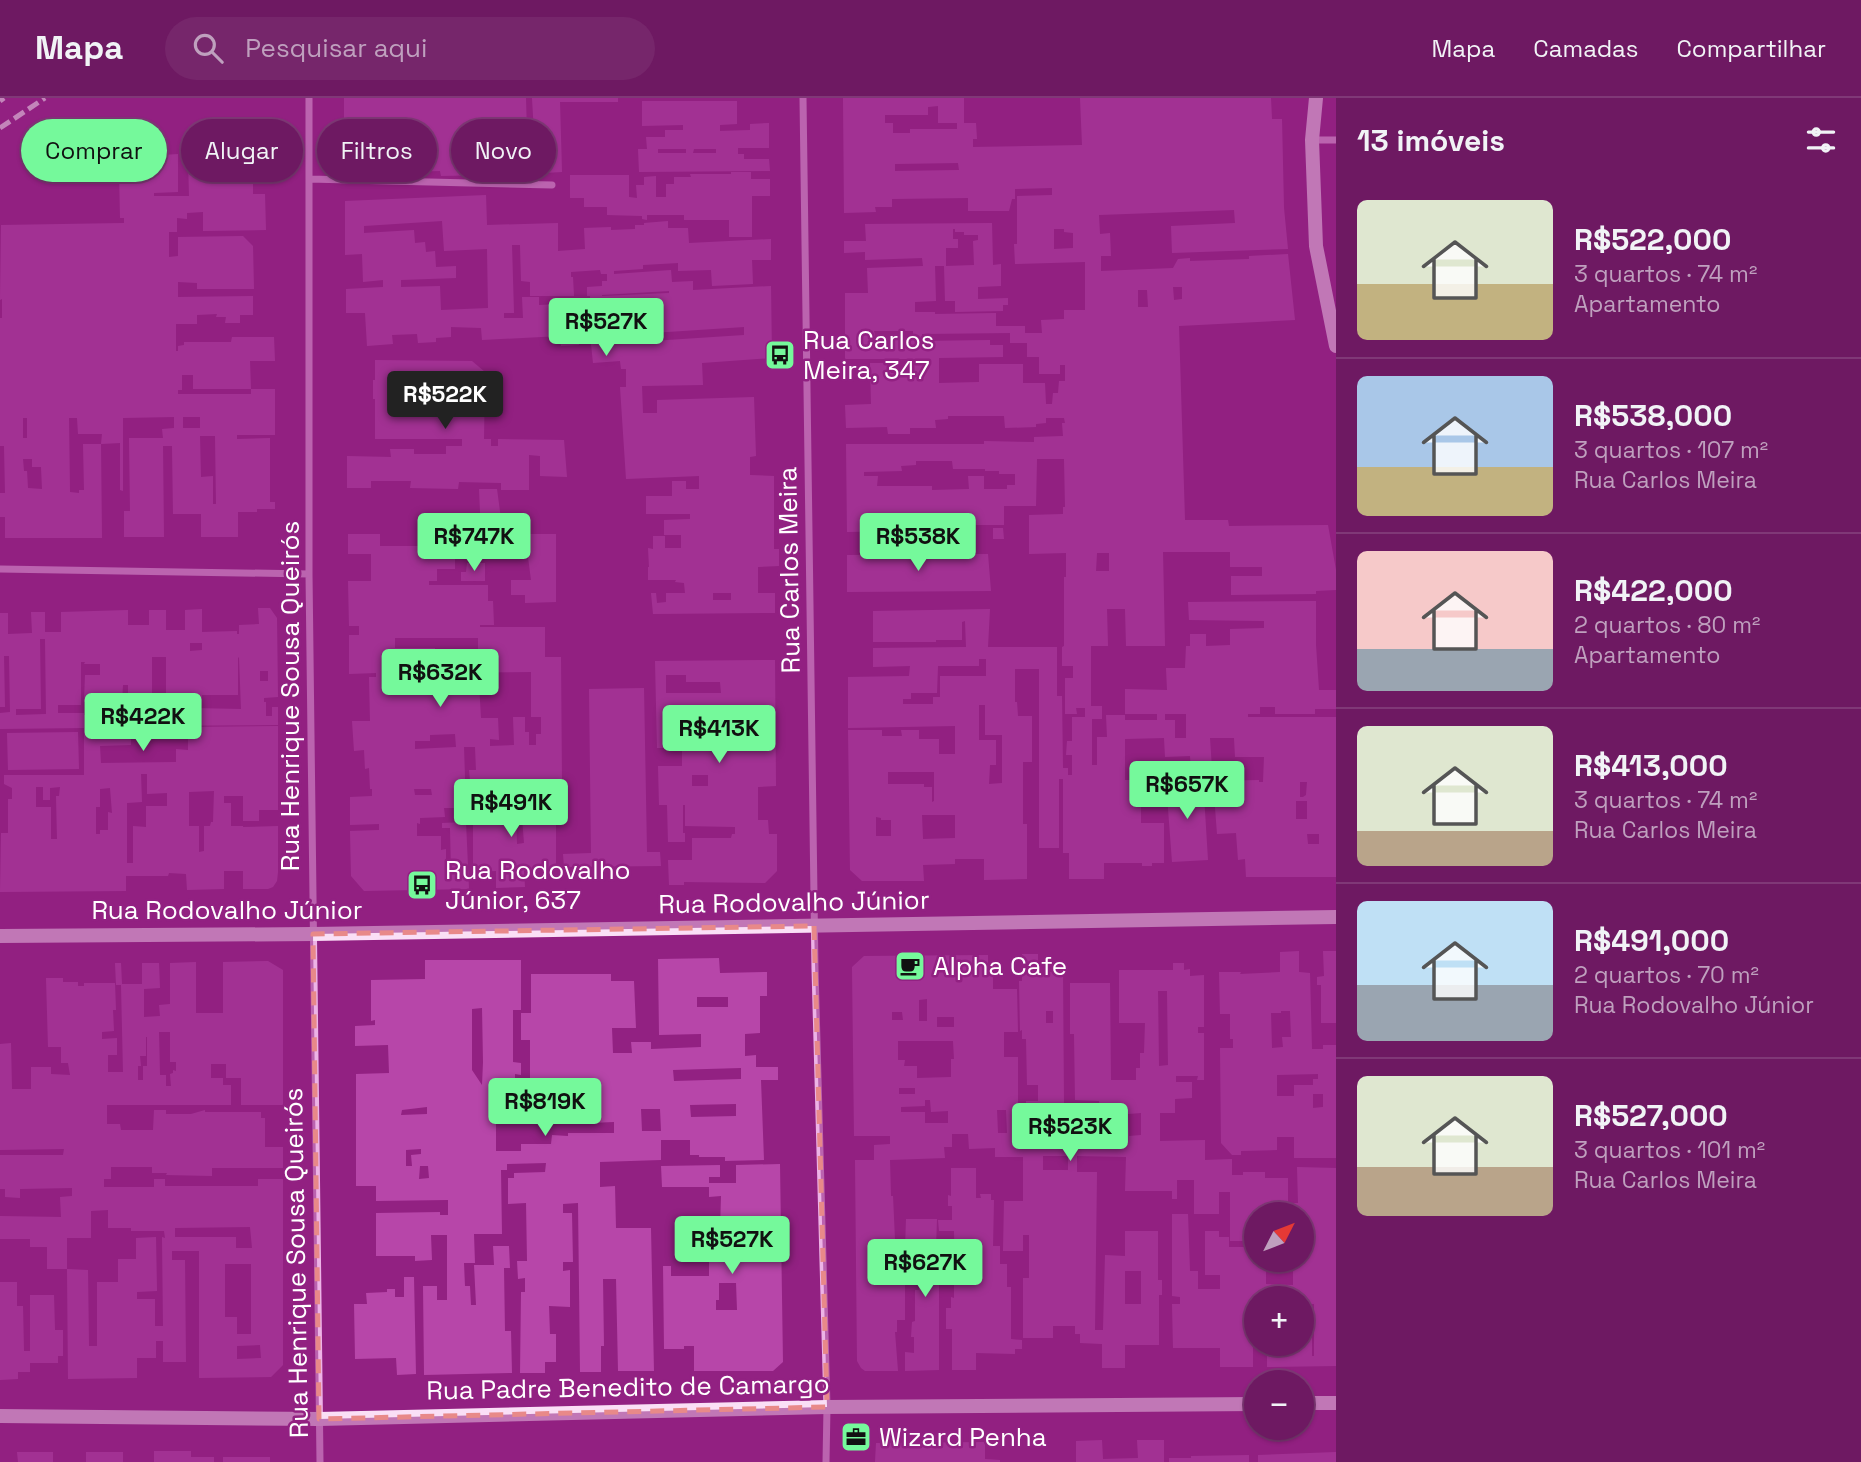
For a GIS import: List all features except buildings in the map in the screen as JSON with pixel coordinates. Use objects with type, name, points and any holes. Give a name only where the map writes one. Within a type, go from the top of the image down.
[{"type":"main road","points":[[1316,98],[1312,140],[1316,246],[1336,346]]},
{"type":"main road","name":"Rua Rodovalho Júnior","points":[[0,936],[313,934],[1336,917]]},
{"type":"main road","points":[[1314,1403],[1336,1403]]},
{"type":"main road","name":"Rua Padre Benedito de Camargo","points":[[0,1416],[319,1419],[827,1407],[1244,1404]]},
{"type":"street","name":"Rua Henrique Sousa Queirós","points":[[309,98],[310,573],[320,1462]]},
{"type":"street","name":"Rua Carlos Meira","points":[[803,98],[814,926],[827,1407],[826,1462]]},
{"type":"street","points":[[1312,140],[1336,140]]},
{"type":"street","points":[[309,179],[552,185]]},
{"type":"street","points":[[0,569],[310,573]]},
{"type":"highlighted area","points":[[814,926],[827,1407],[319,1419],[313,934]]},
{"type":"railway","points":[[0,101],[4,98]]},
{"type":"railway","points":[[0,128],[45,98]]},
{"type":"place","name":"Rua Carlos Meira, 347","points":[[780,355]]},
{"type":"place","name":"Rua Rodovalho Júnior, 637","points":[[422,885]]},
{"type":"place","name":"Alpha Cafe","points":[[910,966]]},
{"type":"place","name":"Wizard Penha","points":[[856,1437]]}]
